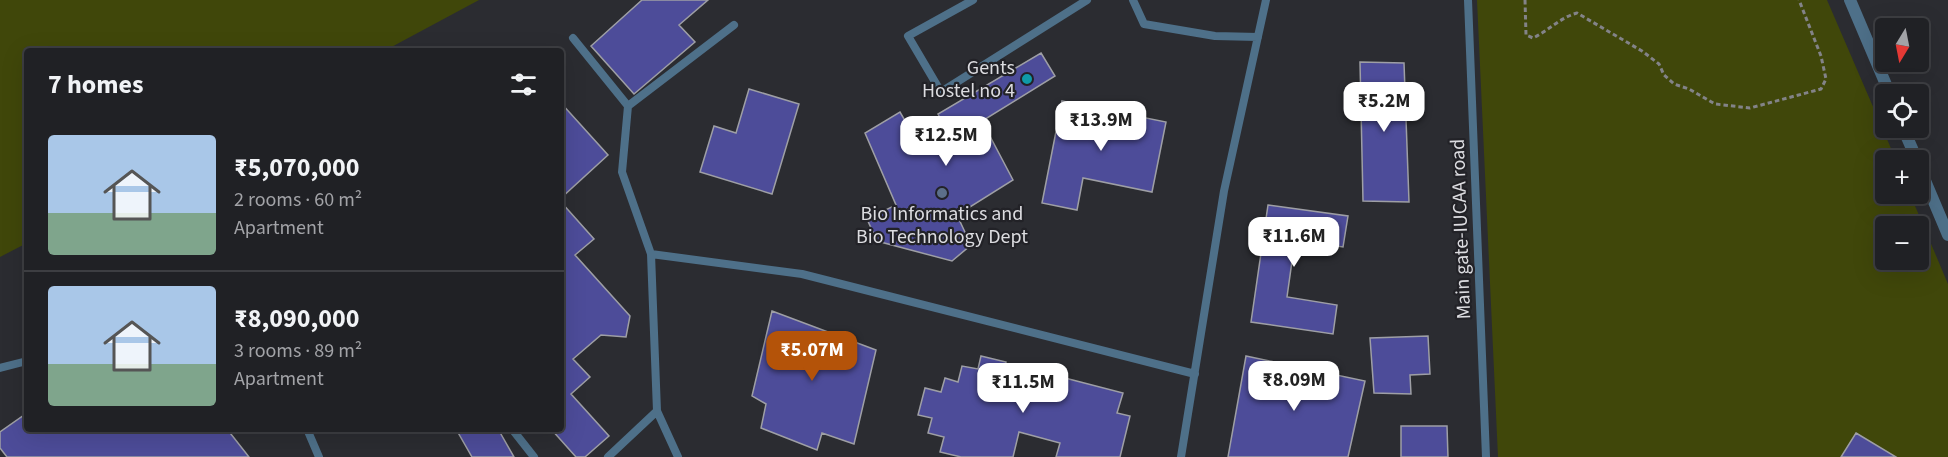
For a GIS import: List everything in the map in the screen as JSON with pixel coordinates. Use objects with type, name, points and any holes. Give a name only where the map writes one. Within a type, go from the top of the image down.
[{"type":"street","points":[[1850,0],[1886,84]]},
{"type":"street","points":[[1929,189],[1948,235]]},
{"type":"lane","points":[[973,0],[908,36],[941,92],[1087,0]]},
{"type":"lane","points":[[1133,0],[1144,24],[1215,36],[1258,37]]},
{"type":"lane","points":[[1181,457],[1224,191],[1266,0]]},
{"type":"lane","name":"Main gate-IUCAA road","points":[[1468,0],[1485,457]]},
{"type":"lane","points":[[628,106],[734,25]]},
{"type":"lane","points":[[573,38],[628,106],[622,172],[651,254],[657,411],[678,457]]},
{"type":"lane","points":[[651,254],[802,274],[1195,374]]},
{"type":"lane","points":[[0,368],[24,362]]},
{"type":"lane","points":[[608,457],[657,411]]},
{"type":"lane","points":[[308,432],[319,457]]},
{"type":"lane","points":[[514,432],[534,457]]},
{"type":"path","points":[[1525,0],[1526,35],[1533,38],[1543,34],[1569,15],[1577,13],[1642,51],[1659,64],[1664,75],[1674,84],[1689,89],[1715,104],[1750,108],[1821,89],[1826,80],[1821,56],[1799,0]]},
{"type":"green space","points":[[0,0],[479,0],[390,48],[24,48],[24,245],[0,257]]},
{"type":"green space","points":[[1477,0],[1827,0],[1875,111],[1875,138],[1887,138],[1892,150],[1875,150],[1875,204],[1914,204],[1919,216],[1875,216],[1875,270],[1929,270],[1929,239],[1948,284],[1948,457],[1498,457]]},
{"type":"building","points":[[642,0],[708,0],[679,25],[695,42],[634,94],[591,46]]},
{"type":"building","name":"Bio Informatics and Bio Technology Dept","points":[[1041,53],[1055,76],[982,121],[1013,180],[957,215],[971,245],[952,261],[877,241],[867,219],[896,205],[865,133],[900,112],[918,143],[957,148],[938,114]]},
{"type":"building","points":[[1360,62],[1404,63],[1409,202],[1363,201]]},
{"type":"building","points":[[749,89],[799,104],[772,194],[700,172],[714,126],[736,133]]},
{"type":"building","points":[[1062,101],[1166,122],[1152,192],[1083,178],[1077,210],[1042,203]]},
{"type":"building","points":[[564,106],[608,155],[564,195]]},
{"type":"building","points":[[564,205],[594,239],[575,255],[630,316],[626,337],[601,335],[573,359],[590,377],[571,394],[609,436],[585,457],[576,457],[554,432],[564,432]]},
{"type":"building","points":[[1268,205],[1348,216],[1343,247],[1316,243],[1315,251],[1294,247],[1287,297],[1337,305],[1333,334],[1251,322]]},
{"type":"building","points":[[772,311],[876,350],[854,444],[822,433],[817,450],[761,428],[766,404],[752,396]]},
{"type":"building","points":[[1428,336],[1430,374],[1410,375],[1411,394],[1374,393],[1370,338]]},
{"type":"building","points":[[981,356],[1006,362],[1004,370],[1033,377],[1034,370],[1123,393],[1117,413],[1130,416],[1120,457],[1056,457],[1060,443],[1019,432],[1013,457],[961,457],[940,452],[944,437],[928,433],[932,418],[918,415],[925,388],[941,392],[945,378],[958,382],[962,366],[978,369]]},
{"type":"building","points":[[1246,356],[1365,381],[1348,457],[1228,457]]},
{"type":"building","points":[[24,415],[24,432],[229,432],[249,457],[7,457],[0,448],[0,432]]},
{"type":"building","points":[[1401,426],[1447,426],[1448,457],[1401,457]]},
{"type":"building","points":[[458,432],[500,432],[514,457],[472,457]]},
{"type":"building","points":[[1856,433],[1896,457],[1841,457]]},
{"type":"place","name":"Gents Hostel no 4","points":[[1027,79]]},
{"type":"place","name":"Bio Informatics and Bio Technology Dept","points":[[942,193]]}]
